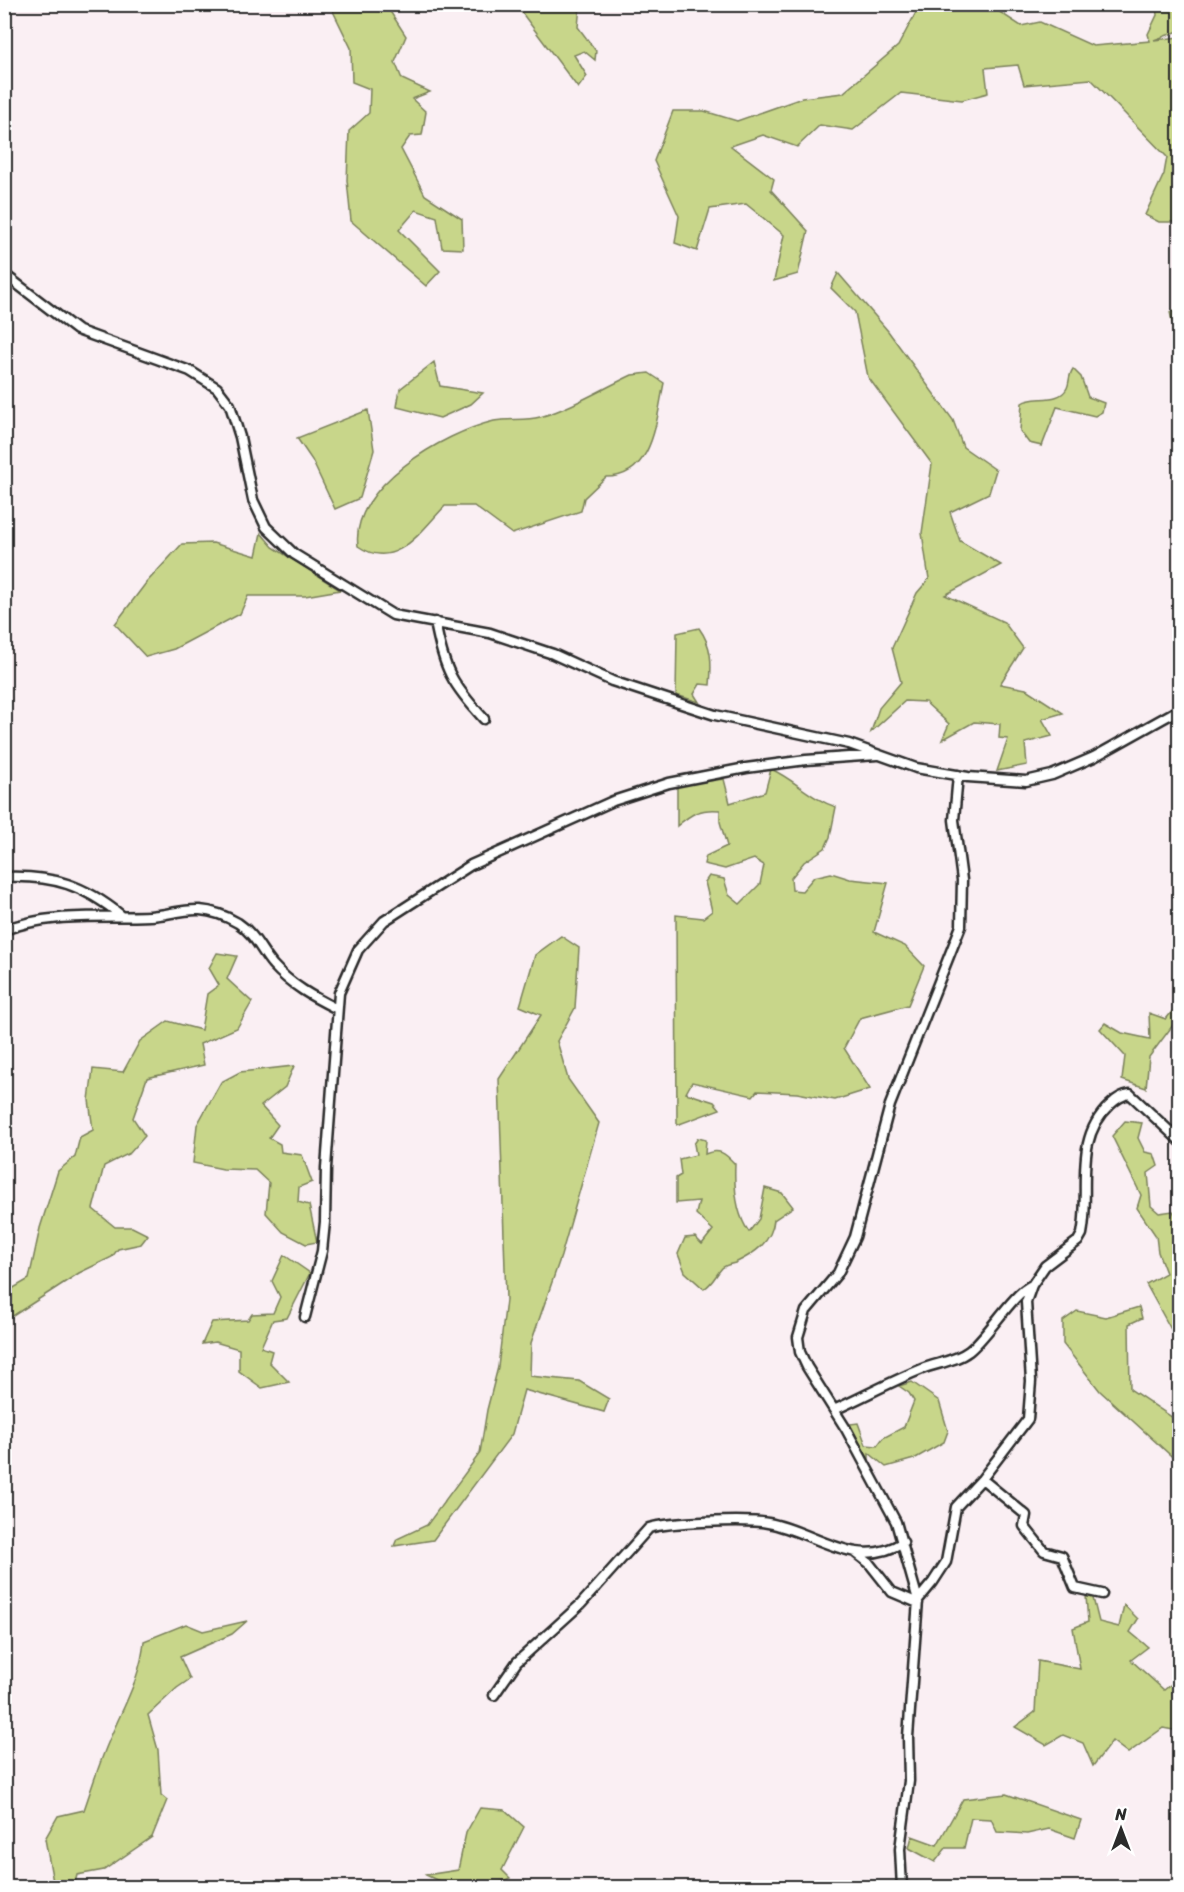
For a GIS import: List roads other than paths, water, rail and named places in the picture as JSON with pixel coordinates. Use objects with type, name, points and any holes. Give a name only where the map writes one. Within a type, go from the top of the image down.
[{"type":"street","points":[[4,274],[77,330],[189,371],[217,388],[230,405],[253,500],[260,517],[275,538],[294,554],[393,615],[435,622],[518,642],[564,658],[612,681],[715,714],[849,744],[916,768],[958,775],[1000,780],[1042,778],[1094,757],[1179,709]]},
{"type":"street","points":[[435,622],[439,644],[453,683],[484,719]]},
{"type":"street","points":[[305,1317],[322,1251],[337,1009],[341,987],[350,966],[369,935],[384,921],[462,871],[498,852],[537,838],[613,801],[669,783],[773,764],[880,755]]},
{"type":"street","points":[[902,1887],[900,1849],[909,1781],[908,1737],[918,1602],[896,1522],[800,1352],[799,1327],[806,1311],[838,1273],[855,1237],[890,1105],[961,926],[962,880],[954,820],[958,775]]},
{"type":"street","points":[[4,877],[33,876],[61,882],[97,896],[122,916]]},
{"type":"street","points":[[5,929],[77,916],[160,915],[199,910],[224,915],[252,934],[272,964],[292,983],[309,995],[337,1009]]},
{"type":"street","points":[[918,1602],[946,1562],[956,1507],[982,1479],[1028,1419],[1031,1381],[1025,1312],[1032,1285],[1045,1266],[1078,1241],[1082,1234],[1085,1158],[1089,1138],[1103,1112],[1120,1097],[1130,1094],[1179,1141]]},
{"type":"street","points":[[834,1410],[919,1370],[954,1359],[969,1351],[1006,1311],[1015,1296],[1032,1285]]},
{"type":"street","points":[[982,1479],[1026,1515],[1024,1526],[1044,1551],[1062,1556],[1075,1588],[1102,1594]]},
{"type":"street","points":[[494,1695],[517,1662],[581,1604],[649,1528],[765,1522],[856,1553],[869,1563],[892,1592],[918,1602]]},
{"type":"street","points":[[856,1553],[884,1551],[903,1542]]}]
